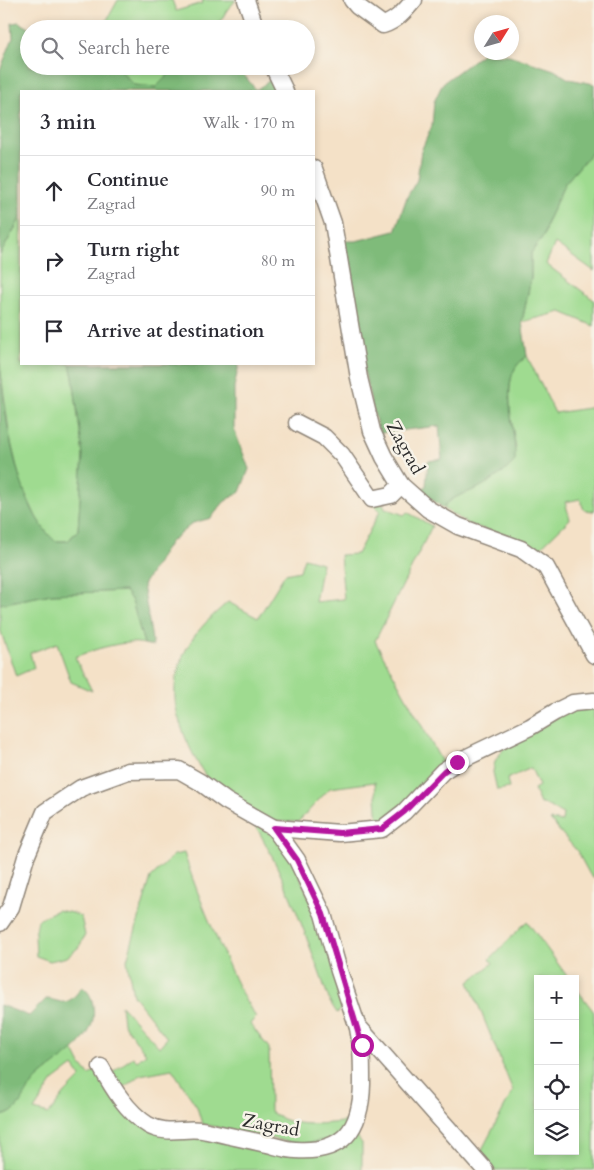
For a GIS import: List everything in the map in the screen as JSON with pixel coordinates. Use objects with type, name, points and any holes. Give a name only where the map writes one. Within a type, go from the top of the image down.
[{"type":"street","points":[[246,0],[253,20]]},
{"type":"street","points":[[352,0],[357,6],[383,25],[392,22],[414,0]]},
{"type":"street","points":[[277,75],[285,90]]},
{"type":"street","name":"Zagrad","points":[[315,172],[334,223],[360,378],[372,431],[384,457],[401,485],[428,509],[458,526],[520,549],[546,567],[594,656]]},
{"type":"street","points":[[297,423],[324,436],[342,455],[372,499],[391,495],[401,485]]},
{"type":"street","name":"Zagrad","points":[[0,922],[11,907],[26,857],[45,812],[81,788],[128,771],[179,770],[200,782],[226,802],[274,828],[340,833],[382,829],[404,812],[444,771],[457,762],[530,727],[573,703],[594,701]]},
{"type":"street","name":"Zagrad","points":[[100,1067],[110,1084],[131,1110],[149,1125],[166,1131],[202,1129],[295,1150],[314,1150],[332,1147],[350,1133],[357,1118],[362,1097],[362,1045],[358,1025],[339,970],[323,914],[297,860],[274,828]]},
{"type":"street","name":"Zagrad","points":[[358,1025],[485,1170]]},
{"type":"green space","points":[[118,0],[172,0],[176,11],[203,3],[202,0],[236,0],[221,20],[107,20]]},
{"type":"green space","points":[[12,23],[20,23],[20,75],[125,75],[134,85],[156,87],[168,75],[244,75],[256,90],[20,90],[20,219],[0,255],[0,70],[13,38]]},
{"type":"green space","points":[[519,58],[554,70],[569,79],[594,84],[594,150],[565,183],[547,222],[544,235],[531,253],[531,278],[522,322],[527,356],[516,367],[510,388],[515,461],[494,479],[456,497],[443,508],[420,490],[426,486],[428,461],[442,459],[439,426],[379,433],[367,386],[358,338],[350,290],[345,241],[356,241],[395,231],[407,197],[417,180],[421,151],[432,126],[434,102],[443,83],[474,60],[519,60]]},
{"type":"green space","points":[[125,75],[168,75],[156,87],[134,85]]},
{"type":"green space","points":[[273,78],[279,90],[256,90]]},
{"type":"green space","points":[[594,150],[594,271],[555,243],[546,264],[594,300],[594,326],[561,312],[522,322],[531,278],[531,253],[544,235],[547,222],[565,183]]},
{"type":"green space","points":[[20,219],[20,365],[70,365],[83,455],[78,530],[68,541],[55,541],[45,532],[38,521],[21,484],[10,438],[0,366],[0,255]]},
{"type":"green space","points":[[527,356],[555,413],[589,408],[594,405],[594,511],[584,510],[580,499],[565,502],[570,519],[538,550],[503,535],[468,524],[443,508],[449,500],[460,495],[516,448],[510,406],[510,383],[516,366]]},
{"type":"green space","points":[[0,363],[14,458],[31,506],[42,526],[55,541],[68,541],[78,530],[83,455],[70,365],[239,365],[234,387],[234,429],[249,469],[240,492],[224,502],[211,518],[193,523],[170,542],[143,585],[153,646],[144,644],[132,601],[125,591],[51,594],[0,604]]},
{"type":"green space","points":[[383,503],[385,508],[404,515],[407,512],[432,526],[375,641],[443,764],[430,781],[378,824],[375,782],[330,788],[298,822],[267,819],[218,791],[195,759],[183,732],[176,708],[176,683],[182,658],[198,631],[228,602],[258,618],[285,574],[300,571],[304,558],[322,563],[315,602],[344,599],[340,555],[357,554],[380,511],[374,505]]},
{"type":"green space","points":[[125,591],[132,601],[144,644],[119,644],[100,648],[75,657],[92,691],[71,682],[57,643],[30,653],[34,668],[16,676],[0,629],[0,604],[51,594]]},
{"type":"green space","points":[[594,708],[594,879],[577,851],[550,820],[562,822],[563,814],[544,804],[540,804],[534,789],[539,786],[531,768],[507,779],[509,788],[497,790],[493,772],[495,761],[507,744],[561,713]]},
{"type":"green space","points":[[254,823],[276,837],[293,861],[328,941],[342,1009],[337,1013],[330,1002],[287,888]]},
{"type":"green space","points":[[184,853],[202,904],[231,971],[256,1017],[250,1024],[269,1048],[270,1111],[278,1117],[298,1123],[320,1124],[353,1121],[341,1138],[313,1147],[202,1124],[197,1107],[172,1069],[140,1075],[123,1088],[110,1074],[133,1057],[137,1061],[146,1054],[123,1023],[121,1005],[159,1047],[167,1038],[133,995],[127,960],[151,877],[174,855]]},
{"type":"green space","points":[[57,910],[73,913],[81,917],[85,935],[79,947],[67,957],[50,961],[36,956],[35,935],[38,920]]},
{"type":"green space","points":[[527,921],[566,975],[534,975],[534,1155],[579,1155],[579,992],[594,1012],[594,1170],[488,1170],[479,1155],[513,1091],[469,982],[493,963],[490,959]]},
{"type":"green space","points":[[82,987],[88,993],[93,1003],[93,1018],[90,1029],[75,1048],[37,1079],[18,1107],[0,1116],[0,1005],[29,1016],[46,999],[66,1002],[74,997]]},
{"type":"green space","points":[[73,1049],[81,1065],[89,1075],[97,1070],[129,1113],[183,1135],[272,1150],[354,1134],[362,1143],[362,1170],[0,1170],[0,1116],[7,1114],[17,1107],[35,1080]],"holes":[[[73,1066],[81,1077],[65,1093],[49,1114],[34,1110],[53,1081]]]},
{"type":"route","points":[[362,1045],[358,1025],[339,970],[323,914],[297,860],[274,828],[340,833],[382,829],[404,812],[444,771],[457,762]]}]
